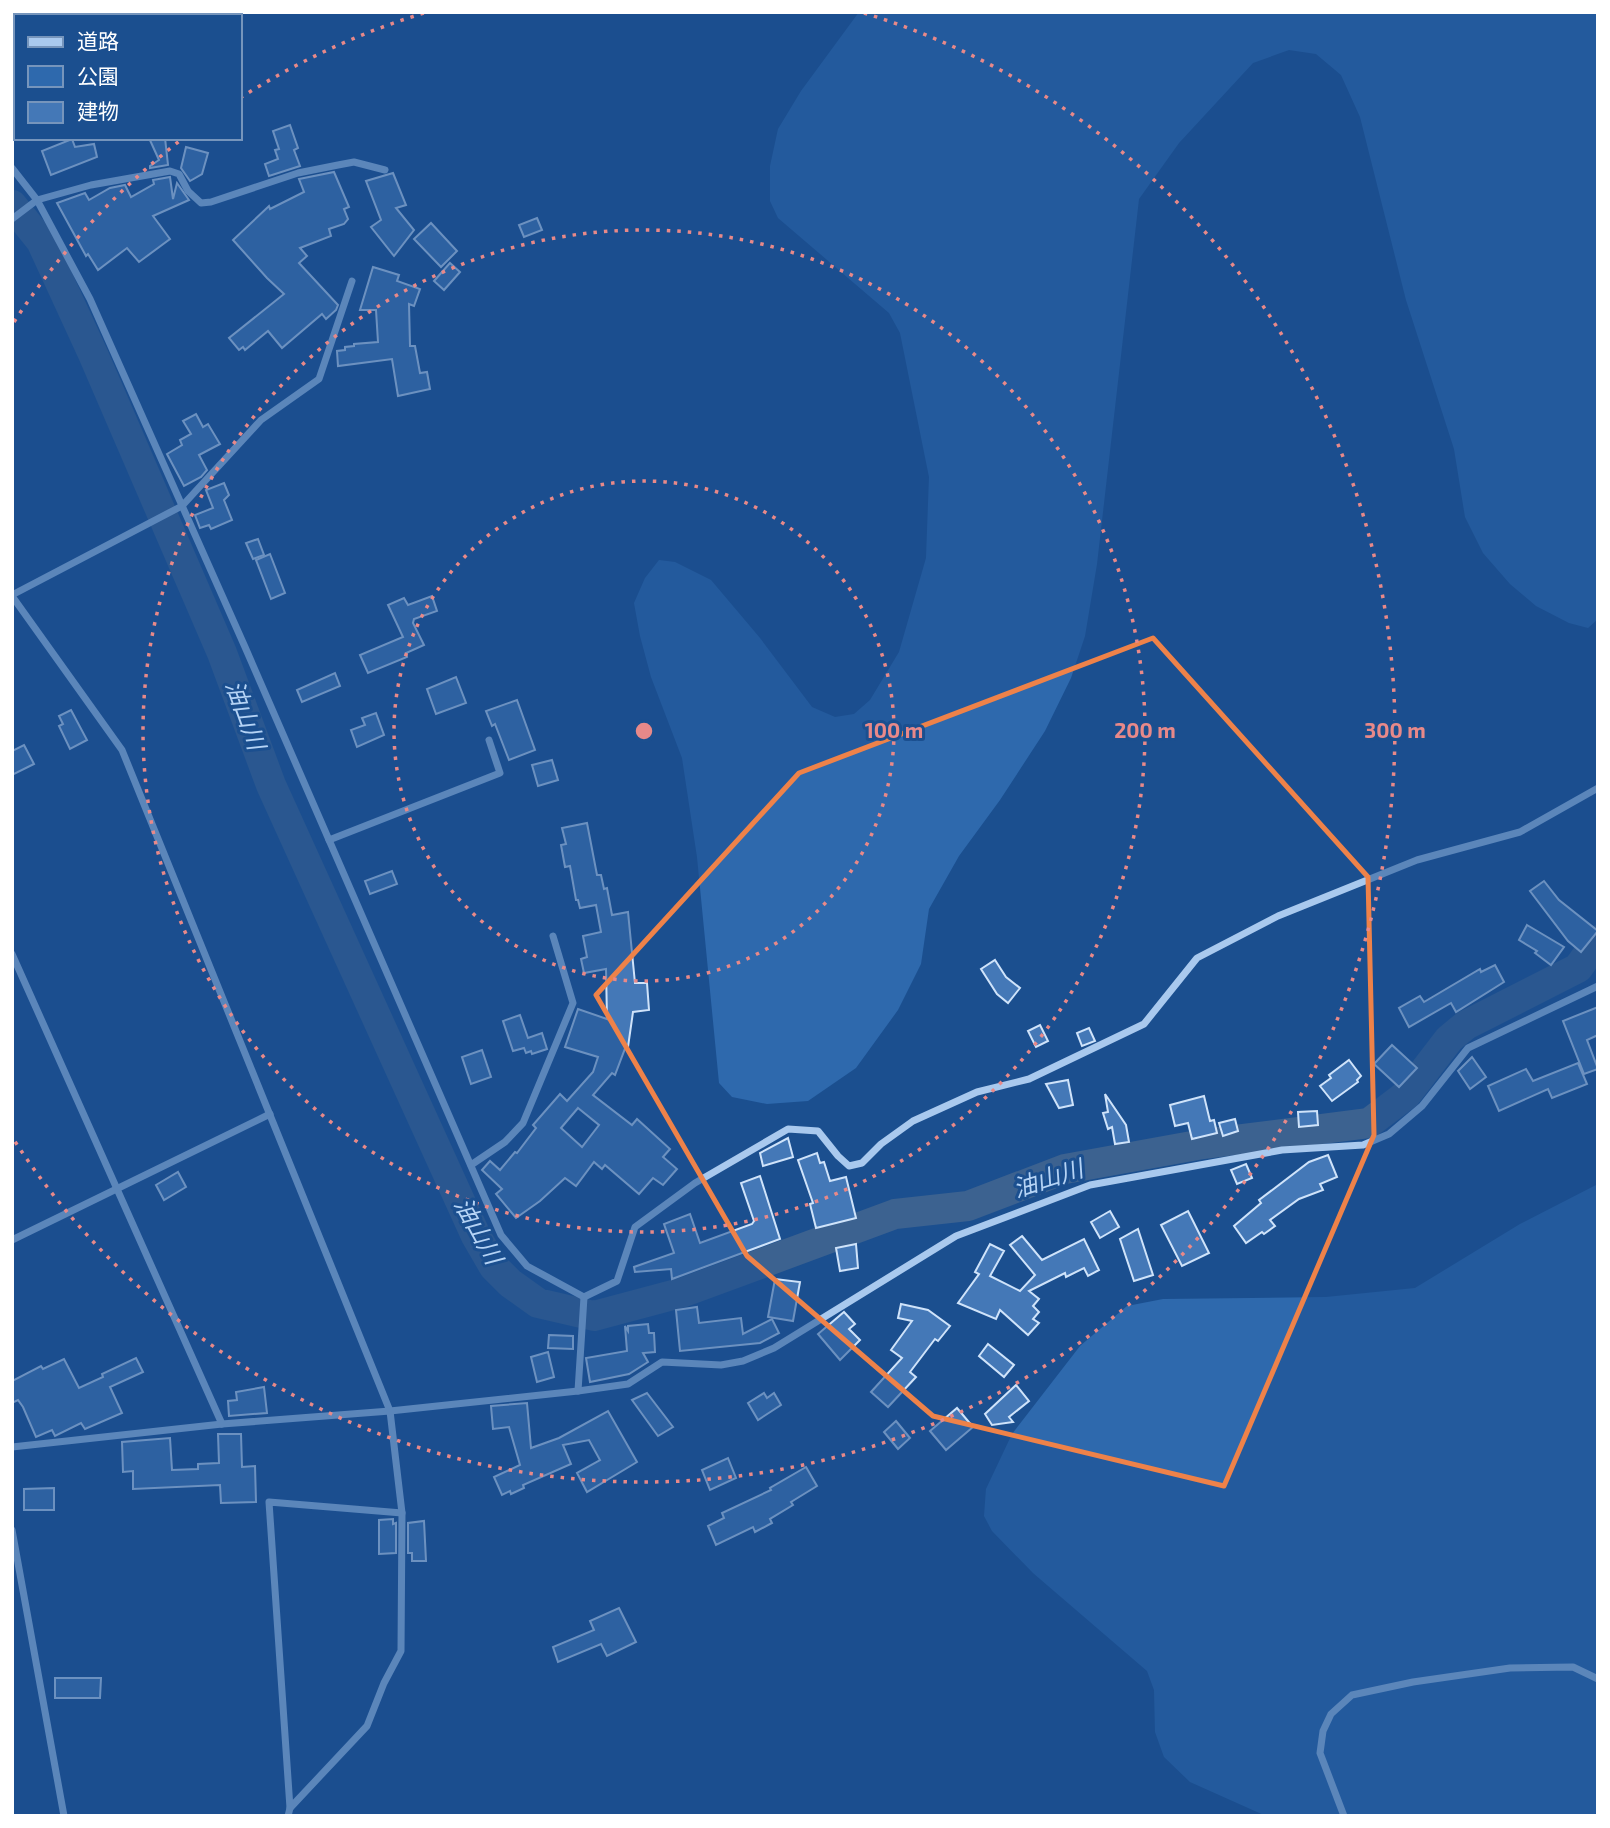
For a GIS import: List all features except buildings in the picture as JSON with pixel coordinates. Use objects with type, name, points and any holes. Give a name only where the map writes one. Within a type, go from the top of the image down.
[{"type":"street","points":[[12,219],[37,200],[91,185],[170,171],[179,174],[188,191],[201,202],[211,202],[298,173],[354,162],[385,170]]},
{"type":"street","points":[[12,167],[37,200],[90,299],[501,1235],[527,1266],[584,1297]]},
{"type":"street","points":[[289,1812],[368,1726],[384,1683],[401,1651],[402,1513],[390,1411],[122,750],[12,596],[182,506],[261,420],[319,379],[352,281]]},
{"type":"street","points":[[329,840],[500,773],[489,740]]},
{"type":"street","points":[[584,1297],[617,1281],[635,1227],[695,1183],[788,1129],[818,1131],[849,1166],[862,1164],[881,1144],[913,1121],[977,1092],[1030,1079],[1144,1024],[1197,958],[1266,922],[1417,860],[1520,832],[1598,788]]},
{"type":"street","points":[[471,1165],[506,1142],[523,1123],[573,1003],[553,936]]},
{"type":"street","points":[[12,954],[222,1424]]},
{"type":"street","points":[[12,1448],[222,1424],[390,1411],[578,1391],[628,1384],[662,1362],[721,1365],[743,1361],[774,1348],[956,1236],[1090,1185],[1282,1150],[1363,1145],[1389,1133],[1422,1106],[1468,1048],[1598,986]]},
{"type":"street","points":[[12,1240],[270,1114]]},
{"type":"street","points":[[578,1391],[584,1297]]},
{"type":"street","points":[[289,1812],[269,1502],[402,1513]]},
{"type":"street","points":[[12,1530],[64,1816]]},
{"type":"street","points":[[1344,1816],[1320,1753],[1324,1731],[1331,1714],[1352,1695],[1413,1682],[1510,1668],[1573,1667],[1598,1679]]},
{"type":"highlighted area","points":[[1153,638],[1368,877],[1374,1135],[1224,1486],[933,1416],[747,1256],[596,995],[799,773]]},
{"type":"green space","points":[[859,12],[1598,12],[1598,619],[1588,628],[1569,623],[1536,606],[1510,584],[1483,553],[1465,517],[1454,449],[1406,300],[1360,117],[1341,75],[1316,54],[1289,50],[1253,63],[1179,143],[1139,199],[1097,564],[1085,636],[1071,678],[1045,731],[959,856],[929,909],[921,964],[898,1010],[856,1068],[808,1101],[767,1104],[732,1097],[719,1083],[697,857],[682,758],[651,677],[634,603],[645,578],[659,560],[675,562],[711,580],[760,638],[812,707],[835,717],[854,714],[870,700],[899,652],[926,558],[929,477],[900,333],[889,313],[778,218],[770,201],[770,166],[778,129],[801,91]]},
{"type":"green space","points":[[1598,1184],[1598,1816],[1266,1816],[1190,1782],[1164,1757],[1155,1732],[1154,1690],[1147,1671],[1033,1573],[992,1531],[984,1516],[986,1489],[1012,1434],[1080,1346],[1127,1306],[1163,1299],[1326,1297],[1415,1288],[1520,1224]]},
{"type":"waterway","name":"油山川","points":[[12,205],[41,241],[93,354],[222,653],[271,785],[476,1236],[494,1267],[510,1283],[538,1303],[594,1316],[684,1292],[895,1214],[968,1206],[1065,1169],[1203,1144],[1369,1123],[1406,1095],[1449,1039],[1466,1025],[1578,968],[1598,940]]}]
